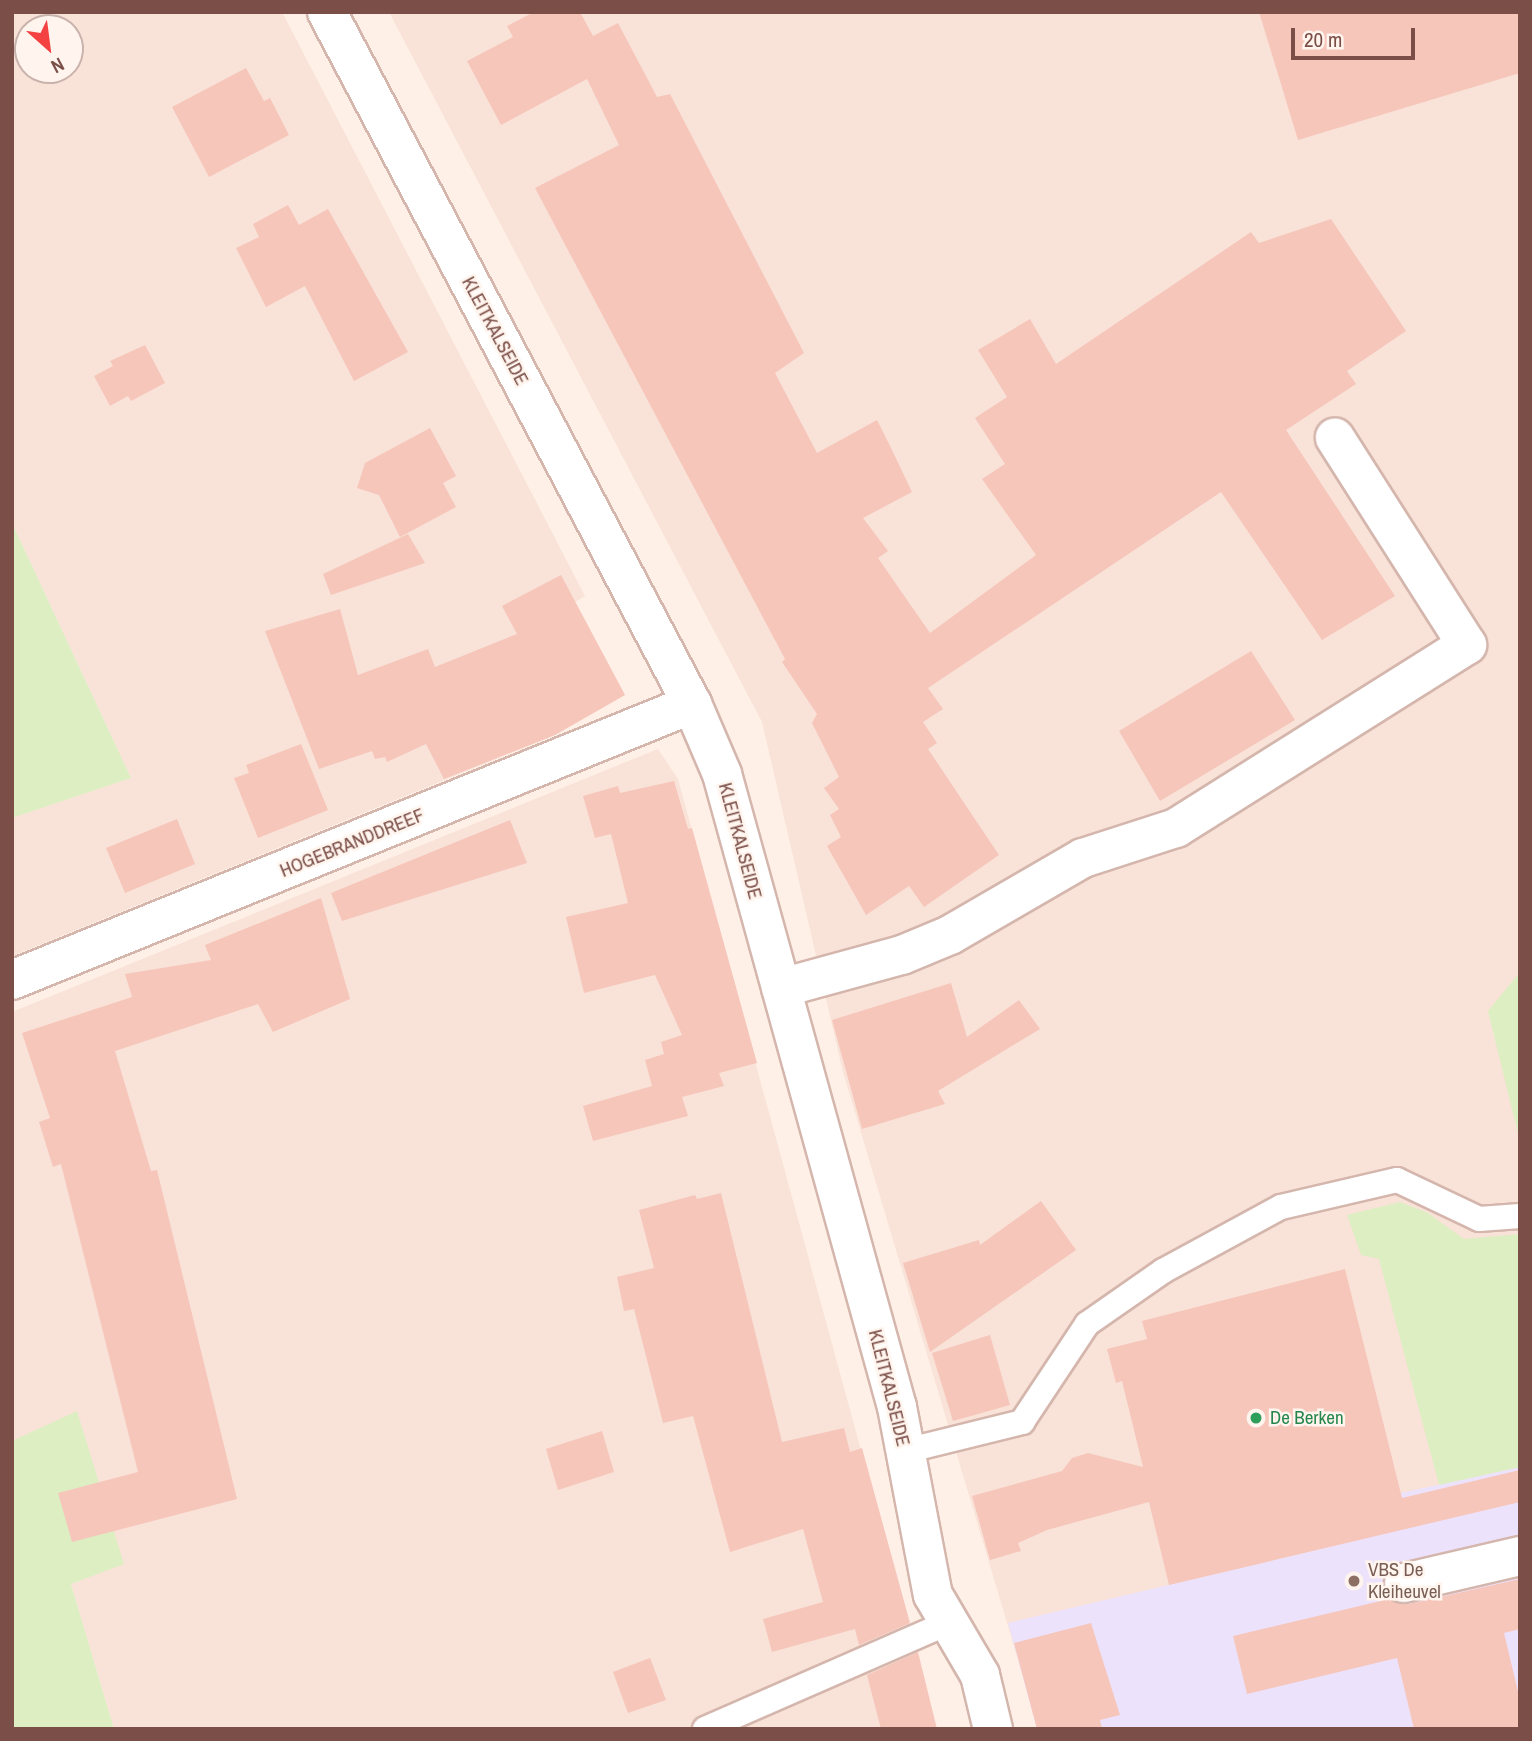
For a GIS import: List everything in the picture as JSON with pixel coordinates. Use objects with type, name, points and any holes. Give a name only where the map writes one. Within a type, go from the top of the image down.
[{"type":"street","name":"KLEITKALSEIDE","points":[[327,12],[692,704],[722,774],[905,1451],[933,1595],[980,1675],[993,1729]]},
{"type":"street","points":[[781,988],[902,955],[950,935],[1083,858],[1176,828],[1466,646],[1335,438]]},
{"type":"street","name":"HOGEBRANDDREEF","points":[[12,980],[692,704]]},
{"type":"street","points":[[1404,1583],[1520,1556]]},
{"type":"lane","points":[[905,1451],[1022,1422],[1087,1324],[1164,1271],[1281,1207],[1397,1180],[1479,1219],[1520,1216]]},
{"type":"lane","points":[[705,1729],[950,1622]]},
{"type":"shaded area","points":[[12,12],[282,12],[585,596],[575,602],[625,695],[555,735],[12,956],[12,818],[131,778],[12,523]]},
{"type":"shaded area","points":[[389,12],[1520,12],[1520,1729],[1024,1680],[843,1072],[762,722]]},
{"type":"shaded area","points":[[658,749],[678,779],[937,1729],[114,1729],[71,1584],[124,1563],[12,1441],[12,1012]]},
{"type":"shaded area","name":"VBS De Kleiheuvel","points":[[1520,1467],[1520,1729],[1037,1729],[1008,1623],[1367,1538],[1359,1502]]},
{"type":"green space","points":[[12,523],[131,778],[12,818]]},
{"type":"green space","points":[[1520,972],[1520,1142],[1488,1011]]},
{"type":"green space","points":[[1400,1202],[1428,1213],[1464,1239],[1520,1234],[1520,1467],[1439,1485],[1379,1259],[1361,1255],[1347,1215]]},
{"type":"green space","points":[[77,1411],[124,1564],[71,1584],[114,1729],[12,1729],[12,1441]]},
{"type":"building","points":[[534,12],[580,12],[593,36],[618,23],[657,97],[670,94],[804,353],[775,373],[817,453],[877,420],[892,450],[912,492],[863,518],[888,551],[878,558],[930,633],[1036,555],[982,479],[1005,464],[975,418],[1007,397],[978,350],[1030,319],[1056,364],[1251,232],[1259,243],[1331,219],[1406,331],[1347,371],[1356,384],[1286,430],[1395,596],[1322,640],[1221,492],[928,688],[943,709],[923,722],[937,743],[928,749],[999,855],[924,907],[909,886],[866,915],[827,846],[841,837],[830,815],[839,809],[824,788],[839,777],[812,723],[817,714],[782,662],[785,659],[535,188],[619,145],[587,79],[501,125],[467,61],[513,37],[507,26]]},
{"type":"building","points":[[1259,12],[1520,12],[1520,73],[1298,140]]},
{"type":"building","points":[[246,68],[264,101],[270,98],[289,135],[209,177],[172,107]]},
{"type":"building","points":[[288,205],[299,225],[328,209],[408,352],[354,381],[305,286],[266,307],[236,248],[259,237],[253,224]]},
{"type":"building","points":[[145,345],[165,383],[131,401],[128,396],[110,406],[94,376],[113,366],[110,361]]},
{"type":"building","points":[[430,428],[456,476],[443,483],[456,507],[400,537],[379,495],[357,488],[365,463]]},
{"type":"building","points":[[408,534],[425,563],[331,595],[323,574]]},
{"type":"building","points":[[561,575],[625,695],[555,735],[444,779],[426,744],[387,762],[385,757],[375,759],[372,751],[319,769],[265,631],[340,609],[358,675],[428,649],[435,667],[517,634],[502,606]]},
{"type":"building","points":[[1251,651],[1295,720],[1160,801],[1119,731]]},
{"type":"building","points":[[301,744],[328,810],[258,838],[234,778],[249,773],[246,765]]},
{"type":"building","points":[[674,781],[688,829],[692,828],[757,1063],[719,1073],[724,1086],[682,1097],[688,1116],[593,1141],[583,1106],[652,1086],[645,1060],[664,1054],[661,1042],[682,1035],[655,975],[584,993],[566,917],[628,903],[611,834],[595,838],[583,796],[618,786],[620,793]]},
{"type":"building","points":[[177,819],[195,864],[125,893],[106,848]]},
{"type":"building","points":[[510,820],[527,863],[342,921],[331,893]]},
{"type":"building","points":[[321,898],[350,999],[273,1032],[258,1004],[115,1051],[151,1171],[157,1170],[237,1499],[72,1542],[58,1493],[138,1472],[61,1164],[53,1167],[39,1122],[50,1118],[22,1033],[132,997],[125,974],[211,960],[205,945]]},
{"type":"building","points":[[951,983],[967,1037],[1019,1000],[1040,1029],[938,1091],[945,1104],[862,1129],[832,1020]]},
{"type":"building","points":[[721,1193],[782,1442],[844,1428],[850,1452],[862,1448],[910,1623],[859,1645],[855,1629],[772,1652],[763,1619],[823,1602],[803,1529],[730,1552],[693,1416],[663,1423],[634,1309],[624,1311],[617,1277],[654,1268],[639,1210],[695,1195],[697,1199]]},
{"type":"building","points":[[1041,1201],[1076,1250],[930,1352],[903,1263],[979,1240],[980,1245]]},
{"type":"building","name":"De Berken","points":[[1345,1269],[1402,1498],[1520,1470],[1520,1502],[1169,1585],[1149,1502],[1047,1530],[1018,1543],[1021,1551],[990,1560],[972,1496],[1062,1471],[1072,1458],[1088,1453],[1143,1467],[1122,1381],[1116,1383],[1107,1349],[1147,1339],[1142,1321]]},
{"type":"building","points":[[990,1335],[1010,1405],[953,1421],[932,1353]]},
{"type":"building","points":[[602,1431],[614,1472],[558,1490],[546,1449]]},
{"type":"building","points":[[1520,1579],[1520,1629],[1504,1633],[1520,1700],[1520,1729],[1414,1729],[1397,1658],[1247,1694],[1233,1636],[1389,1599],[1409,1604]]},
{"type":"building","points":[[1091,1623],[1120,1715],[1100,1720],[1102,1729],[1037,1729],[1014,1643]]},
{"type":"building","points":[[918,1652],[937,1729],[881,1729],[867,1675]]},
{"type":"building","points":[[650,1658],[666,1700],[628,1713],[613,1672]]},
{"type":"place","name":"De Berken","points":[[1256,1418]]},
{"type":"place","name":"VBS De Kleiheuvel","points":[[1354,1581]]}]
